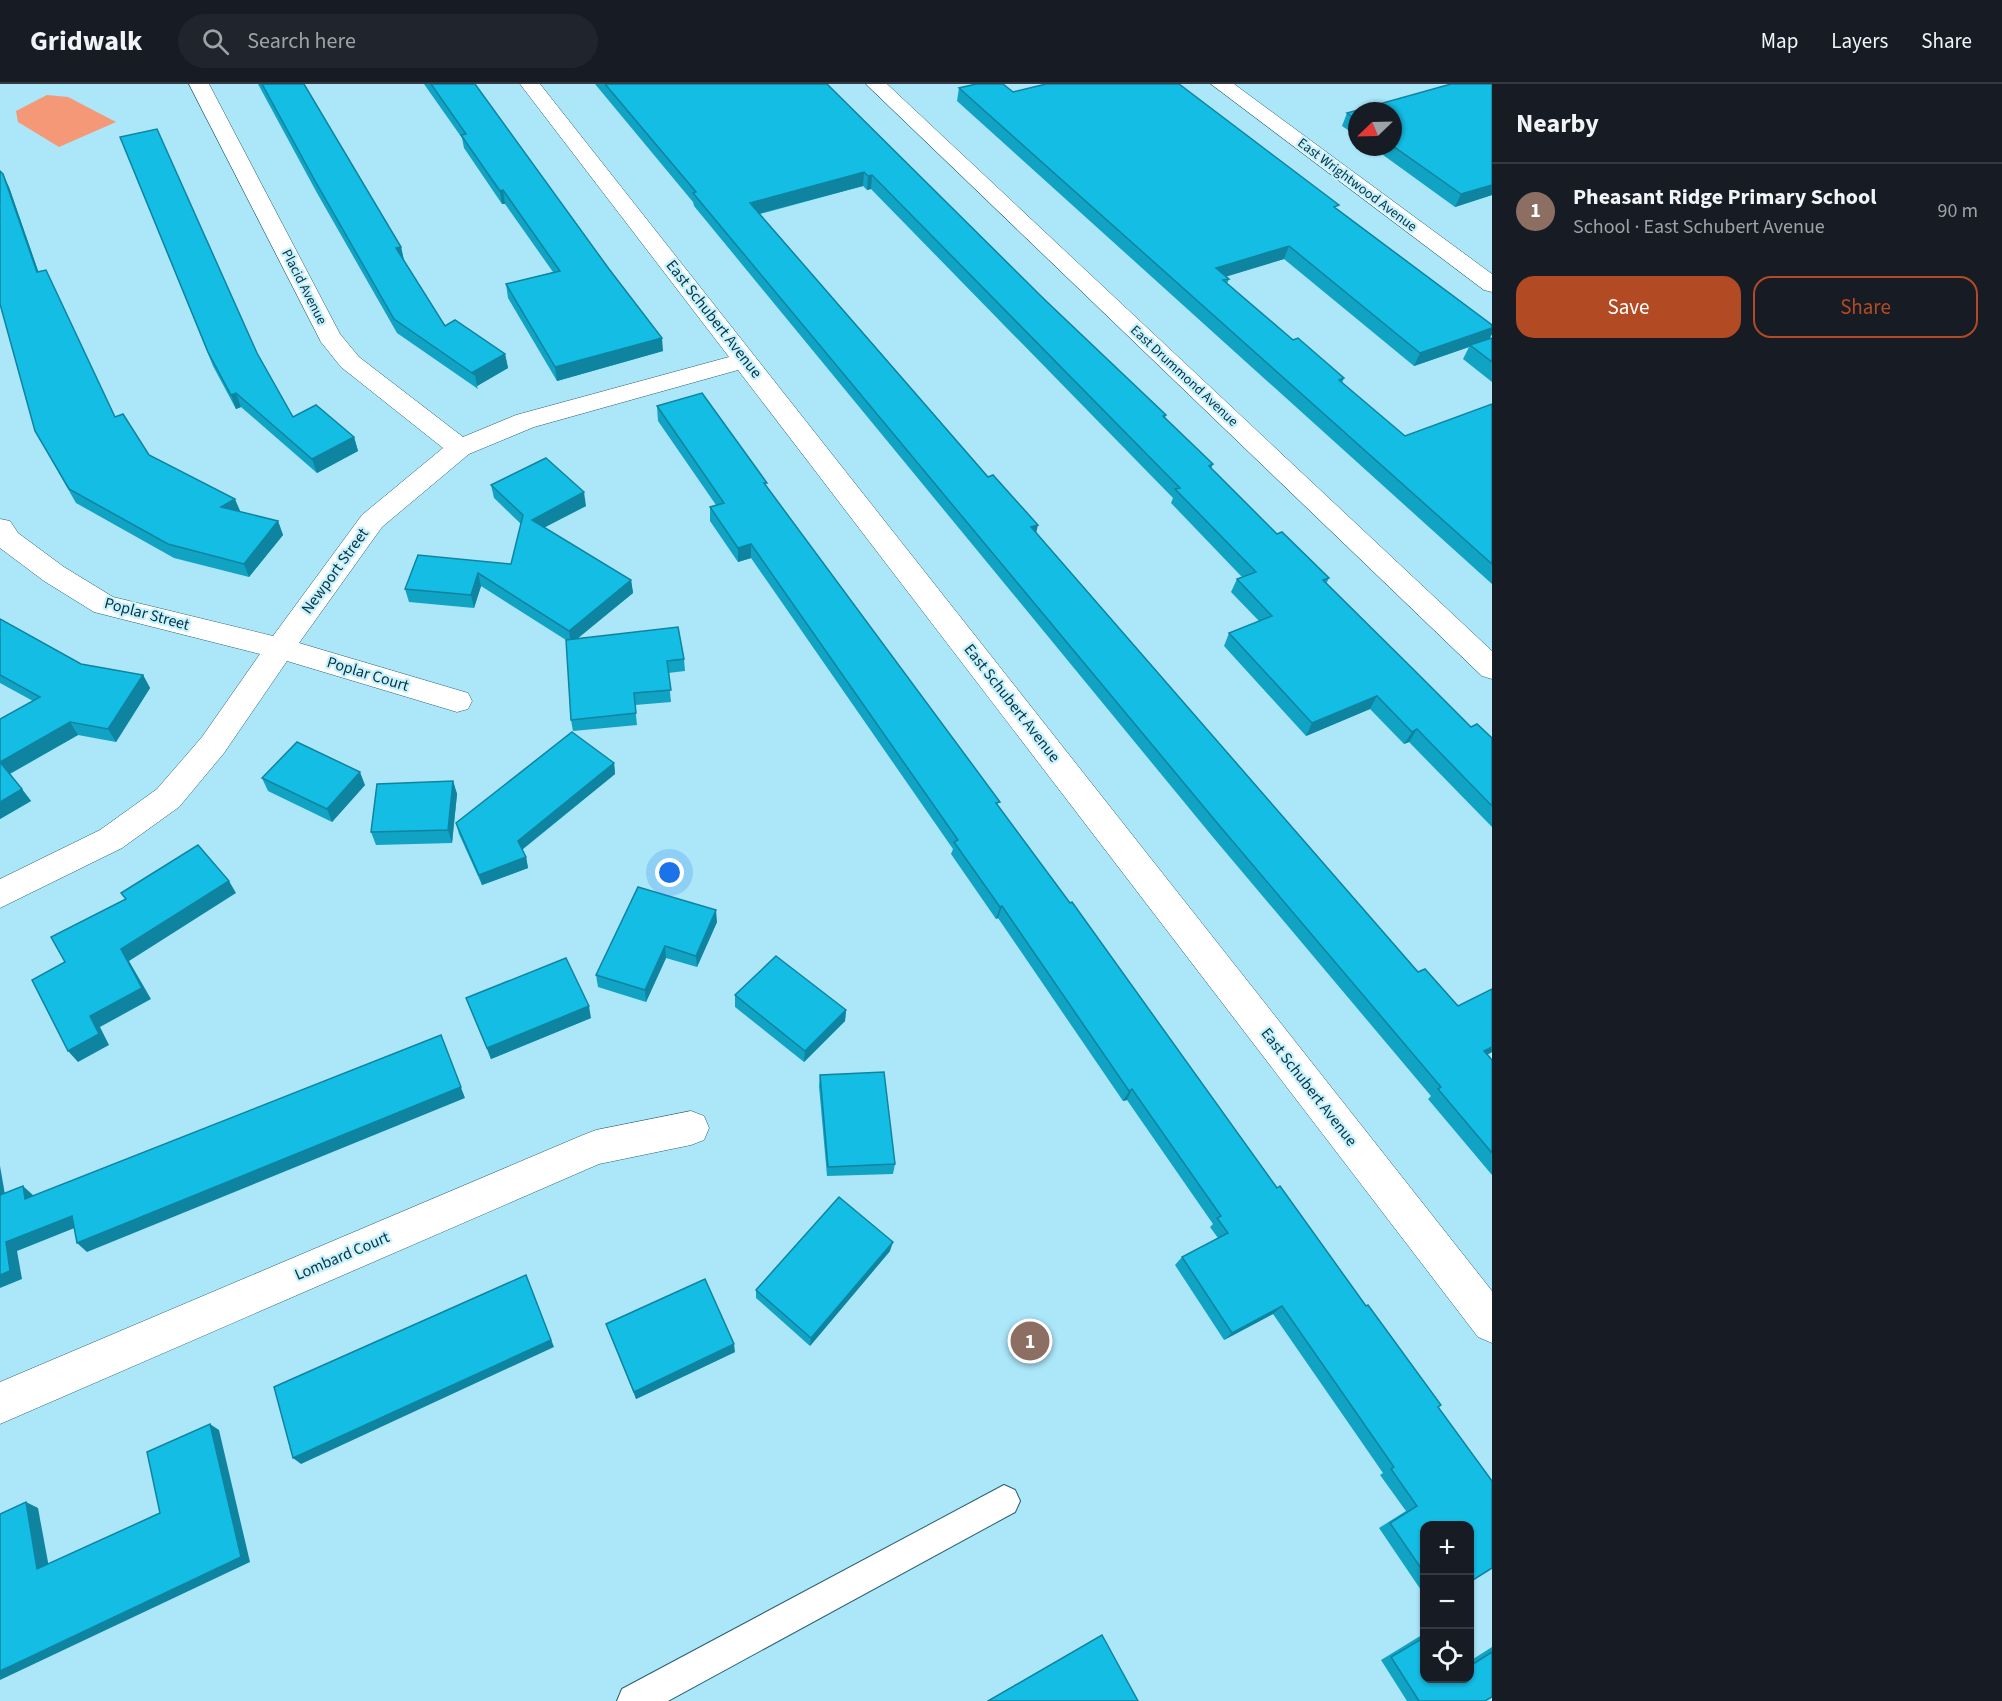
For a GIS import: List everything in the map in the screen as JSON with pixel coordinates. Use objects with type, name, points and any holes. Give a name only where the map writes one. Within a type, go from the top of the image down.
[{"type":"street","name":"Placid Avenue","points":[[199,84],[330,337],[350,362],[460,448]]},
{"type":"street","name":"East Schubert Avenue","points":[[530,84],[1492,1323]]},
{"type":"street","name":"East Drummond Avenue","points":[[876,84],[1492,668]]},
{"type":"street","name":"East Wrightwood Avenue","points":[[1221,84],[1492,285]]},
{"type":"street","name":"Newport Street","points":[[0,894],[111,839],[168,798],[213,745],[372,521],[460,448],[525,421],[746,360]]},
{"type":"street","name":"Poplar Street","points":[[0,528],[8,540],[54,574],[104,605],[280,648]]},
{"type":"street","name":"Poplar Court","points":[[280,648],[457,701]]},
{"type":"street","name":"Lombard Court","points":[[0,1403],[596,1147],[691,1128]]},
{"type":"lane","points":[[634,1701],[1004,1501]]},
{"type":"shaded area","points":[[47,95],[68,97],[116,122],[59,147],[18,122],[16,111]]},
{"type":"building","points":[[262,84],[304,84],[401,247],[396,248],[445,326],[455,320],[505,354],[473,372],[475,375],[394,319]]},
{"type":"building","points":[[431,84],[475,84],[662,338],[555,367],[506,284],[560,271],[461,135],[466,134]]},
{"type":"building","points":[[605,84],[827,84],[1045,300],[1166,415],[1163,416],[1213,464],[1209,466],[1277,534],[1282,532],[1329,578],[1323,580],[1471,727],[1477,724],[1492,738],[1492,806],[1417,729],[1412,732],[1377,696],[1312,723],[1229,633],[1272,616],[1237,579],[1256,572],[1175,489],[1180,488],[872,175],[868,176],[864,172],[750,203],[988,477],[993,475],[1038,525],[1031,527],[1418,972],[1425,969],[1458,1006],[1492,989],[1492,1047],[1484,1051],[1492,1060],[1492,1153],[1438,1089],[1441,1087],[1218,824]]},
{"type":"building","points":[[976,84],[1003,84],[1013,92],[1046,84],[1179,84],[1339,205],[1334,207],[1492,325],[1492,328],[1420,353],[1289,246],[1216,268],[1229,279],[1223,280],[1293,340],[1298,338],[1344,378],[1339,380],[1405,436],[1492,404],[1492,564],[959,88]]},
{"type":"building","points":[[1451,84],[1492,84],[1492,185],[1461,194],[1402,152],[1402,102],[1386,102]]},
{"type":"building","points":[[157,129],[257,353],[293,417],[316,405],[354,437],[312,459],[236,393],[231,395],[208,352],[120,137]]},
{"type":"building","points":[[0,171],[37,272],[46,270],[115,417],[123,414],[149,455],[235,499],[221,507],[278,521],[244,564],[168,544],[69,489],[35,431],[0,304]]},
{"type":"building","points":[[1492,338],[1492,362],[1470,345]]},
{"type":"building","points":[[702,393],[767,483],[764,483],[1000,802],[996,803],[1070,903],[1072,902],[1277,1188],[1280,1186],[1441,1405],[1438,1407],[1492,1481],[1492,1568],[1474,1579],[1474,1521],[1420,1521],[1420,1567],[1390,1523],[1417,1506],[1391,1469],[1394,1467],[1282,1306],[1232,1333],[1182,1257],[1228,1233],[1217,1218],[1221,1216],[1132,1089],[1129,1091],[1002,906],[1000,907],[954,842],[958,840],[751,544],[738,548],[710,507],[724,503],[657,406]]},
{"type":"building","points":[[546,458],[584,492],[532,520],[631,580],[569,631],[478,573],[471,595],[405,589],[418,555],[511,564],[523,515],[491,485]]},
{"type":"building","points":[[0,619],[81,664],[143,675],[108,729],[70,722],[0,762],[0,719],[40,697],[0,675]]},
{"type":"building","points":[[678,627],[684,659],[667,661],[671,690],[634,693],[636,713],[571,720],[566,640]]},
{"type":"building","points":[[572,732],[614,763],[518,841],[526,857],[479,875],[456,823]]},
{"type":"building","points":[[297,742],[360,772],[327,809],[262,778]]},
{"type":"building","points":[[0,762],[22,789],[0,802]]},
{"type":"building","points":[[453,781],[448,830],[371,832],[377,784]]},
{"type":"building","points":[[198,845],[229,881],[121,949],[142,988],[90,1016],[99,1034],[68,1051],[32,980],[65,962],[51,937],[126,899],[121,893]]},
{"type":"building","points":[[638,887],[716,910],[696,956],[665,946],[645,990],[596,975]]},
{"type":"building","points":[[776,956],[846,1010],[805,1051],[735,995]]},
{"type":"building","points":[[566,958],[589,1006],[487,1048],[466,998]]},
{"type":"building","points":[[441,1035],[461,1087],[77,1243],[72,1216],[6,1242],[10,1271],[0,1275],[0,1195],[23,1186],[25,1199]]},
{"type":"building","points":[[884,1072],[895,1164],[828,1167],[820,1075]]},
{"type":"building","points":[[839,1197],[893,1242],[811,1338],[756,1290]]},
{"type":"building","points":[[526,1275],[551,1340],[293,1458],[274,1387]]},
{"type":"building","points":[[705,1279],[734,1344],[634,1392],[606,1324]]},
{"type":"building","points":[[210,1424],[241,1557],[0,1671],[0,1514],[26,1502],[37,1569],[160,1513],[147,1452]]},
{"type":"building","points":[[1102,1635],[1138,1701],[988,1701]]},
{"type":"building","points":[[1420,1640],[1420,1683],[1474,1683],[1474,1663],[1492,1652],[1492,1697],[1485,1701],[1419,1701],[1391,1657]]},
{"type":"place","name":"Pheasant Ridge Primary School","points":[[1030,1341]]}]
